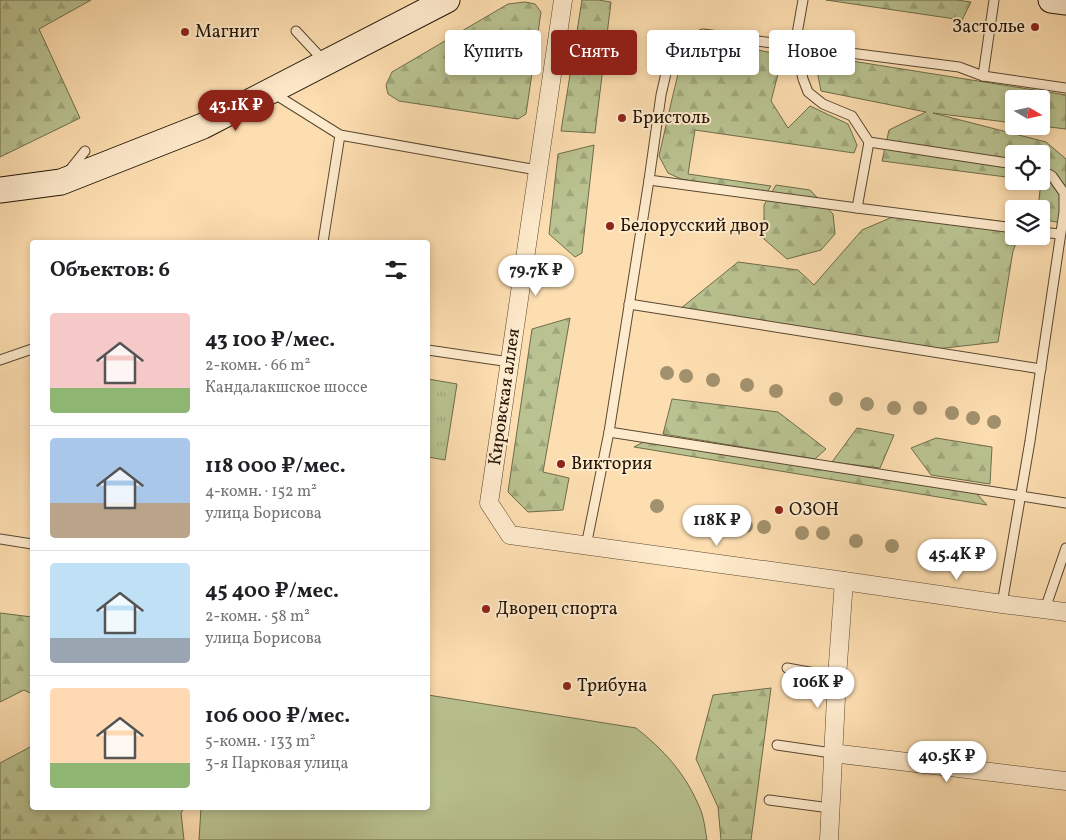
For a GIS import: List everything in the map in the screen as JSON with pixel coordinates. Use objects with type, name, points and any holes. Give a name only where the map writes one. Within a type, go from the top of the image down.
[{"type":"main road","points":[[0,190],[61,182],[203,126],[447,0]]},
{"type":"main road","points":[[1051,0],[1066,2]]},
{"type":"street","name":"Кировская аллея","points":[[563,0],[489,503],[510,535],[1066,612]]},
{"type":"street","points":[[829,840],[832,753],[844,581]]},
{"type":"street","points":[[832,753],[1066,781]]},
{"type":"lane","points":[[798,30],[803,0]]},
{"type":"lane","points":[[983,76],[994,0]]},
{"type":"lane","points":[[296,31],[326,63]]},
{"type":"lane","points":[[586,546],[609,432],[661,95],[672,47],[703,34],[769,42]]},
{"type":"lane","points":[[855,53],[958,67],[983,76],[1066,88]]},
{"type":"lane","points":[[801,75],[808,92],[823,104],[852,116],[869,142],[857,208]]},
{"type":"lane","points":[[271,91],[340,135],[537,170]]},
{"type":"lane","points":[[323,240],[340,135]]},
{"type":"lane","points":[[869,142],[1005,163]]},
{"type":"lane","points":[[61,182],[85,151]]},
{"type":"lane","points":[[1002,604],[1041,370],[1064,212],[1064,193],[1050,175]]},
{"type":"lane","points":[[649,180],[1005,227]]},
{"type":"lane","points":[[1050,233],[1060,234]]},
{"type":"lane","points":[[629,304],[1041,370]]},
{"type":"lane","points":[[0,360],[30,350]]},
{"type":"lane","points":[[430,350],[510,362]]},
{"type":"lane","points":[[609,432],[1066,503]]},
{"type":"lane","points":[[0,539],[30,544]]},
{"type":"lane","points":[[1044,609],[1066,548]]},
{"type":"lane","points":[[787,668],[837,677]]},
{"type":"lane","points":[[777,745],[832,753]]},
{"type":"lane","points":[[770,800],[830,808]]},
{"type":"green space","points":[[0,0],[91,0],[39,29],[80,118],[0,157]]},
{"type":"green space","points":[[582,0],[611,2],[608,30],[577,30]]},
{"type":"green space","points":[[826,0],[957,0],[971,2],[962,20]]},
{"type":"green space","points":[[525,2],[535,4],[541,12],[538,30],[464,30],[508,4]]},
{"type":"green space","points":[[445,41],[445,75],[532,75],[526,114],[518,119],[399,101],[388,94],[386,85],[392,72]]},
{"type":"green space","points":[[759,50],[769,52],[769,75],[778,75],[771,101],[788,128],[810,106],[848,124],[857,145],[854,153],[695,130],[688,174],[771,186],[766,194],[681,179],[668,173],[659,156],[678,75],[759,75]]},
{"type":"green space","points":[[855,62],[1034,90],[1005,90],[1005,122],[933,113],[1005,131],[1005,135],[1019,135],[1046,142],[1050,145],[1005,145],[1005,177],[882,161],[889,130],[926,112],[821,91],[818,75],[855,75]]},
{"type":"green space","points":[[570,75],[602,75],[595,133],[561,131]]},
{"type":"green space","points":[[1050,92],[1066,95],[1066,129],[1050,127]]},
{"type":"green space","points":[[594,145],[582,253],[575,257],[549,234],[558,154]]},
{"type":"green space","points":[[1050,145],[1066,159],[1066,224],[1050,221],[1050,200],[1039,200],[1040,190],[1050,190]]},
{"type":"green space","points":[[776,185],[810,190],[833,214],[835,234],[821,250],[787,259],[764,239],[764,205]]},
{"type":"green space","points":[[909,210],[1005,222],[1005,245],[1015,245],[998,342],[936,349],[680,309],[738,262],[798,270],[814,285],[862,230]]},
{"type":"green space","points":[[570,318],[543,472],[569,478],[563,510],[528,512],[508,492],[532,329]]},
{"type":"green space","points":[[430,379],[457,384],[445,460],[430,457]]},
{"type":"green space","points":[[672,399],[778,412],[826,449],[815,459],[663,434]]},
{"type":"green space","points":[[857,428],[894,435],[880,468],[832,462]]},
{"type":"green space","points":[[936,438],[992,447],[990,484],[931,475],[911,448]]},
{"type":"green space","points":[[645,441],[976,493],[987,505],[634,447]]},
{"type":"green space","points":[[0,613],[30,617],[30,693],[24,690],[0,702]]},
{"type":"green space","points":[[771,688],[751,840],[721,840],[718,807],[696,759],[713,695]]},
{"type":"green space","points":[[430,695],[636,728],[665,754],[687,783],[701,810],[707,840],[199,840],[201,810],[430,810]]},
{"type":"green space","points":[[30,747],[30,810],[183,810],[181,813],[184,840],[0,840],[0,763]]},
{"type":"place","name":"Застолье","points":[[1035,27]]},
{"type":"place","name":"Магнит","points":[[185,32]]},
{"type":"place","name":"Бристоль","points":[[622,118]]},
{"type":"place","name":"Белорусский двор","points":[[610,226]]},
{"type":"place","name":"Виктория","points":[[561,464]]},
{"type":"place","name":"ОЗОН","points":[[779,510]]},
{"type":"place","name":"Дворец спорта","points":[[486,609]]},
{"type":"place","name":"Трибуна","points":[[567,686]]}]
